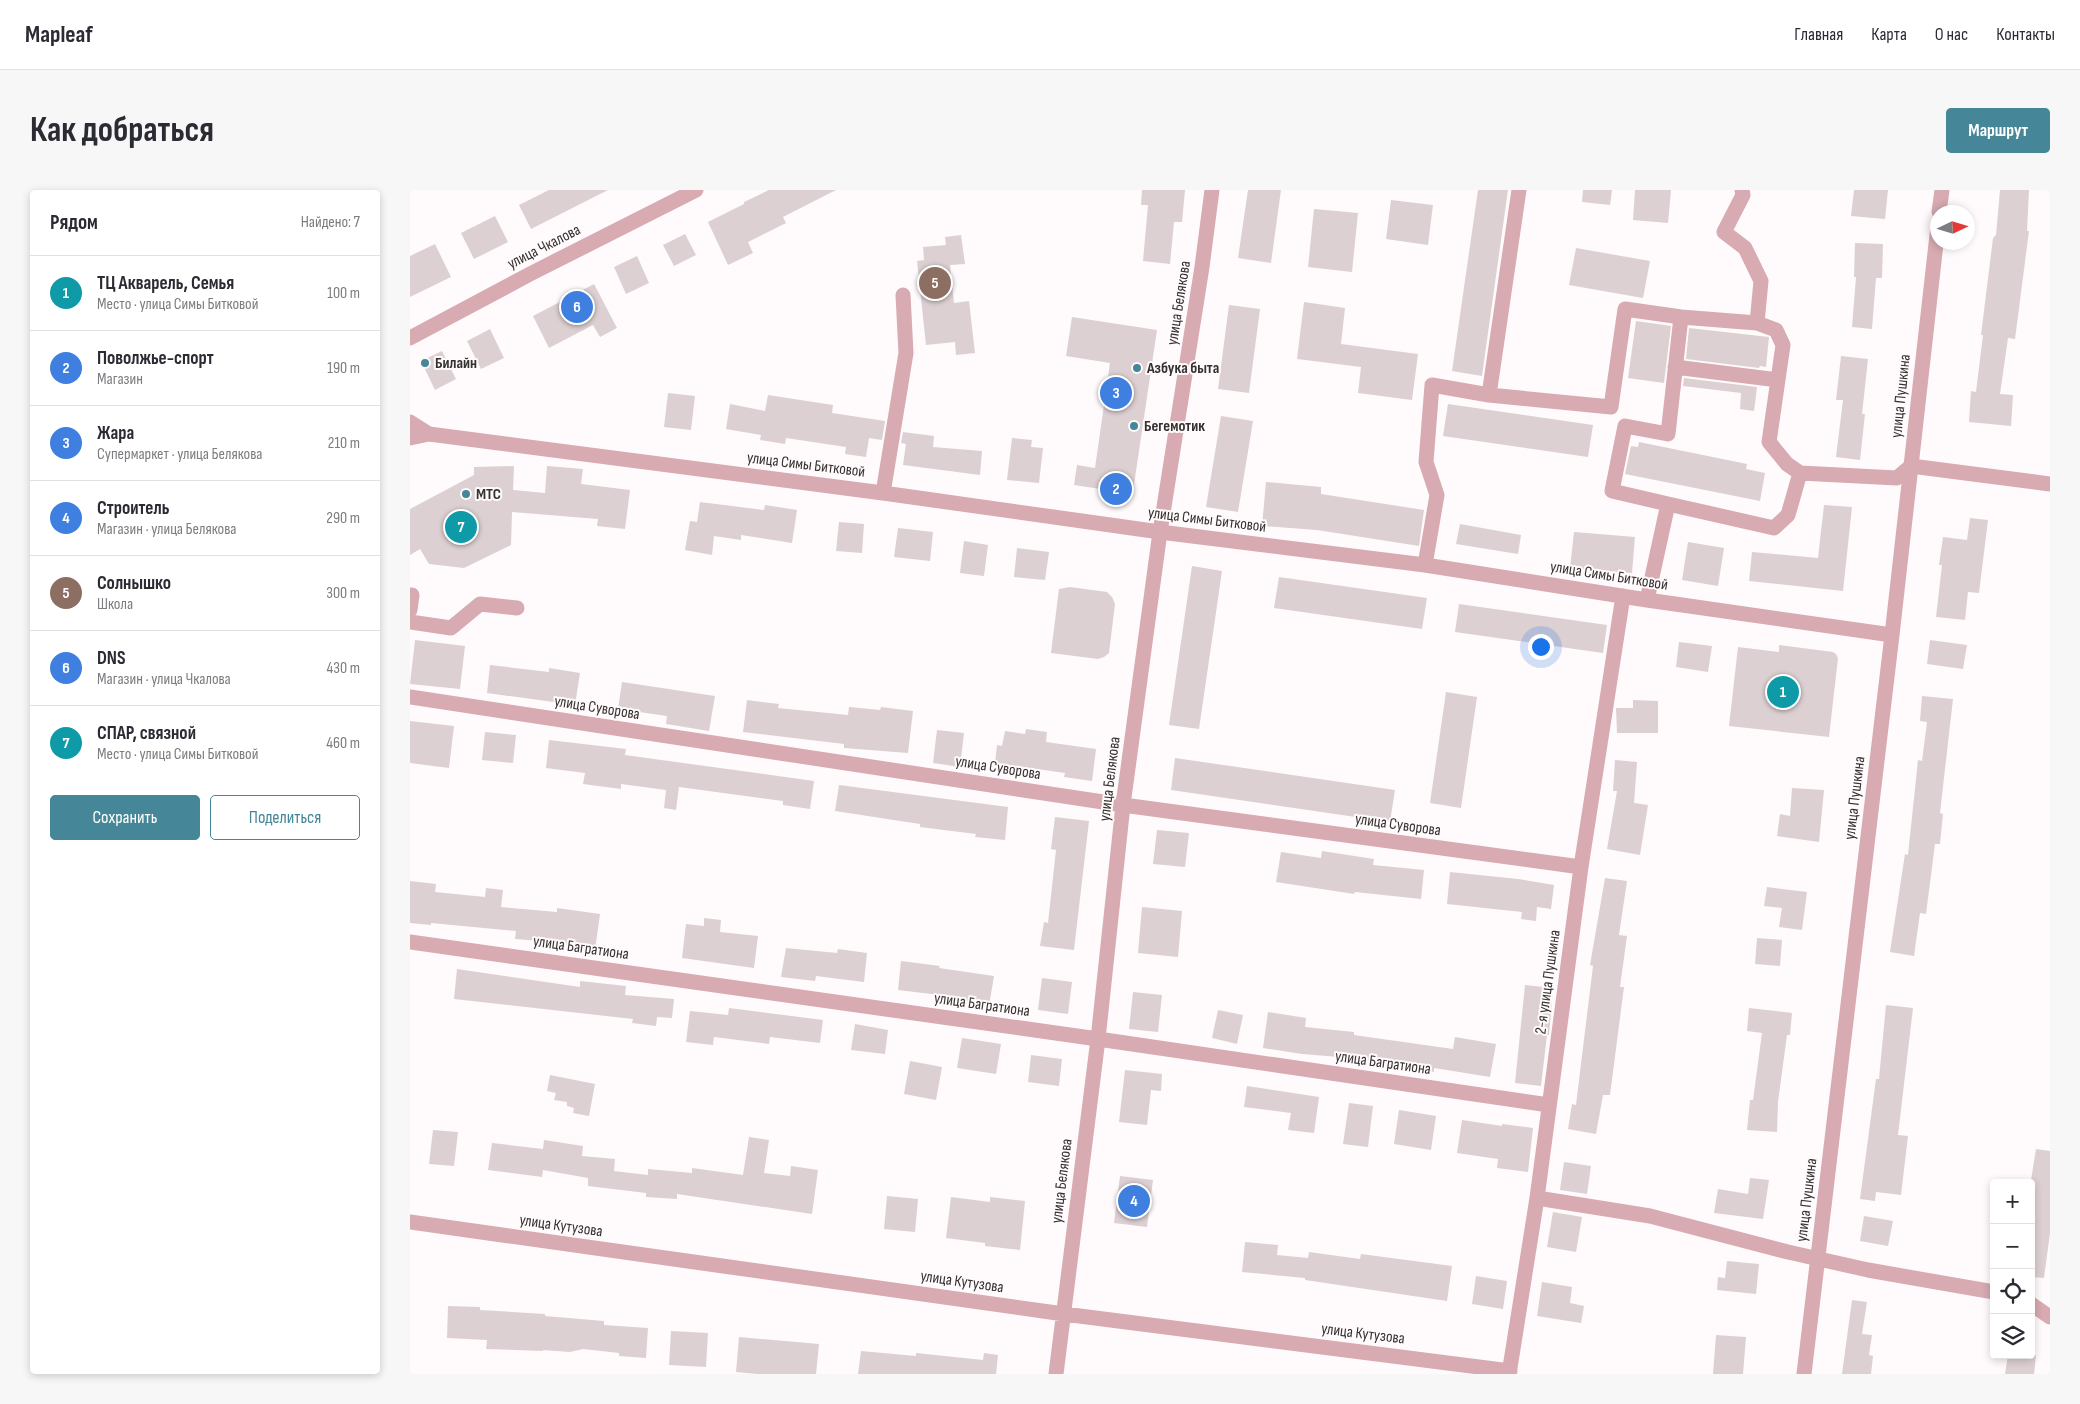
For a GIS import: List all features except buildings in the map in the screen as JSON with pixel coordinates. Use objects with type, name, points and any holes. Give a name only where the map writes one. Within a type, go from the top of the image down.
[{"type":"street","name":"улица Чкалова","points":[[410,338],[530,274],[696,190]]},
{"type":"street","name":"улица Белякова","points":[[1056,1374],[1098,1039],[1123,805],[1160,532],[1201,277],[1212,190]]},
{"type":"street","points":[[1489,395],[1519,190]]},
{"type":"street","points":[[1742,190],[1743,195],[1724,232],[1745,248],[1761,281],[1757,323]]},
{"type":"street","points":[[1940,205],[1942,190]]},
{"type":"street","name":"улица Пушкина","points":[[1804,1374],[1892,635],[1935,250]]},
{"type":"street","points":[[883,492],[906,353],[904,295]]},
{"type":"street","points":[[1425,565],[1436,495],[1426,462],[1432,385],[1489,395],[1611,407],[1625,309],[1757,323],[1776,330],[1783,345],[1769,442],[1786,464],[1800,473],[1897,478],[1910,466],[2050,484]]},
{"type":"street","points":[[1681,316],[1668,434],[1626,426],[1612,491],[1774,528],[1788,515],[1800,473]]},
{"type":"street","points":[[1675,367],[1778,380]]},
{"type":"street","points":[[410,422],[429,434]]},
{"type":"street","name":"улица Симы Битковой","points":[[429,434],[883,492],[1160,532],[1425,565],[1647,600],[1892,635]]},
{"type":"street","points":[[410,438],[429,434]]},
{"type":"street","points":[[1647,600],[1668,504]]},
{"type":"street","points":[[410,595],[412,595],[410,610]]},
{"type":"street","name":"2-я улица Пушкина","points":[[1509,1372],[1537,1198],[1581,867],[1622,596]]},
{"type":"street","points":[[410,622],[452,628],[480,604],[517,608]]},
{"type":"street","name":"улица Суворова","points":[[410,697],[1123,805],[1581,867]]},
{"type":"street","name":"улица Багратиона","points":[[410,942],[1549,1105]]},
{"type":"street","points":[[1537,1198],[1650,1216],[1868,1270],[1990,1291]]},
{"type":"street","name":"улица Кутузова","points":[[410,1222],[1064,1314],[1509,1372]]},
{"type":"street","points":[[2035,1307],[2050,1317]]},
{"type":"place","name":"Солнышко","points":[[935,283]]},
{"type":"place","name":"DNS","points":[[577,307]]},
{"type":"place","name":"Билайн","points":[[425,363]]},
{"type":"place","name":"Азбука быта","points":[[1137,368]]},
{"type":"place","name":"Жара","points":[[1116,393]]},
{"type":"place","name":"Бегемотик","points":[[1134,426]]},
{"type":"place","name":"Поволжье-спорт","points":[[1116,489]]},
{"type":"place","name":"МТС","points":[[466,494]]},
{"type":"place","name":"СПАР, связной","points":[[461,527]]},
{"type":"place","name":"ТЦ Акварель, Семья","points":[[1783,692]]},
{"type":"place","name":"Строитель","points":[[1134,1201]]}]
